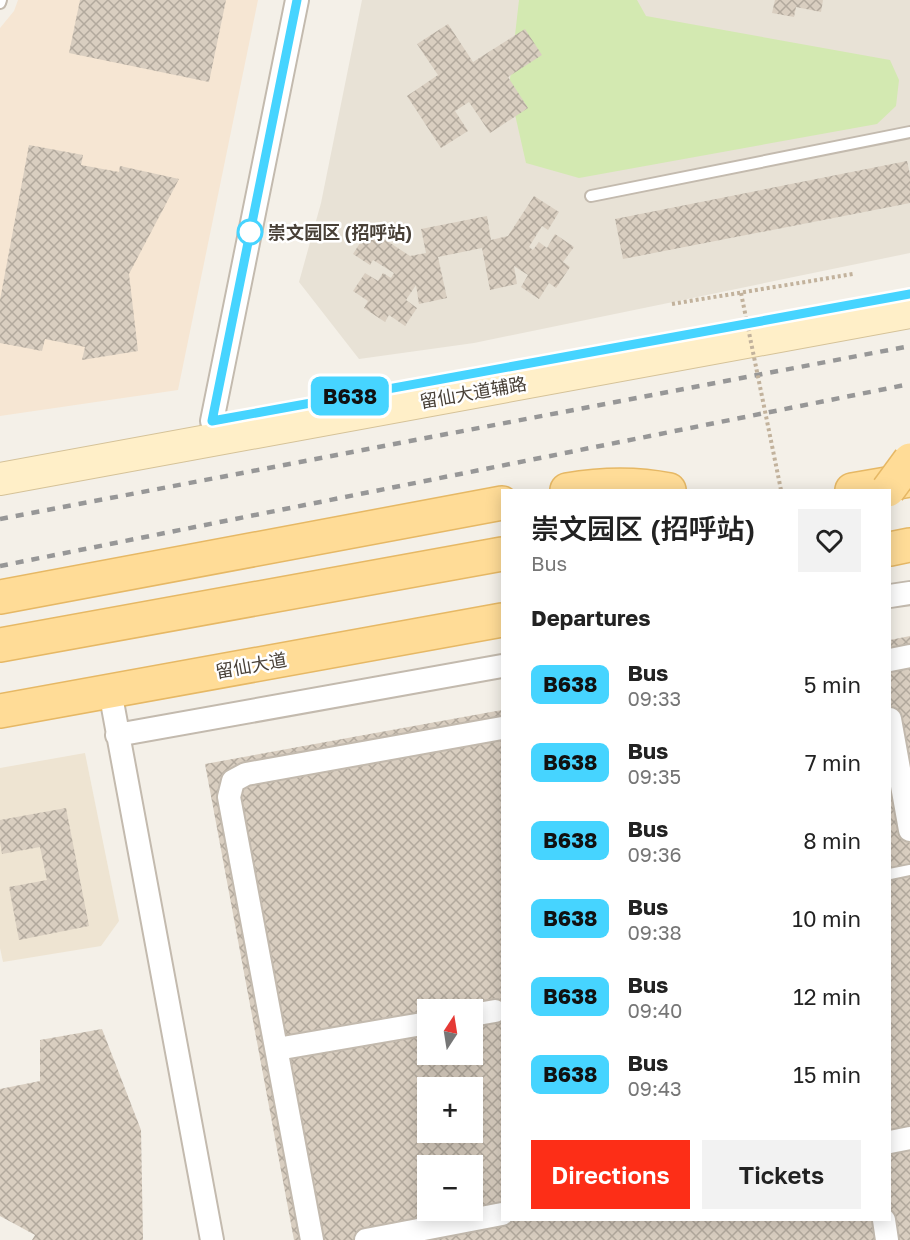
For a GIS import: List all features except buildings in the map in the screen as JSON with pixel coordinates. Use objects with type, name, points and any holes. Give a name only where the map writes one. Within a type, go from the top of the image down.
[{"type":"main road","name":"留仙大道辅路","points":[[0,459],[910,294]]},
{"type":"main road","name":"留仙大道辅路","points":[[0,479],[910,312]]},
{"type":"main road","points":[[889,489],[910,460]]},
{"type":"main road","points":[[858,489],[910,480]]},
{"type":"main road","points":[[574,489],[619,484],[663,489]]},
{"type":"main road","points":[[0,597],[501,503]]},
{"type":"main road","points":[[891,549],[910,545]]},
{"type":"main road","points":[[0,645],[501,554]]},
{"type":"main road","name":"留仙大道","points":[[0,711],[501,620]]},
{"type":"street","points":[[212,421],[297,0]]},
{"type":"street","points":[[891,596],[910,593]]},
{"type":"street","points":[[891,660],[910,656]]},
{"type":"street","points":[[117,735],[501,666]]},
{"type":"street","points":[[110,691],[212,1240]]},
{"type":"street","points":[[891,724],[910,830]]},
{"type":"street","points":[[312,1240],[229,797],[233,781],[246,774],[501,729]]},
{"type":"street","points":[[483,1013],[495,1011]]},
{"type":"street","points":[[277,1049],[417,1025]]},
{"type":"street","points":[[891,1142],[910,1138]]},
{"type":"street","points":[[366,1240],[501,1214]]},
{"type":"street","points":[[884,1221],[887,1240]]},
{"type":"lane","points":[[591,196],[910,132]]},
{"type":"lane","points":[[891,874],[910,870]]},
{"type":"path","points":[[672,304],[853,274]]},
{"type":"path","points":[[741,293],[781,489]]},
{"type":"shaded area","points":[[18,0],[258,0],[178,390],[0,416],[0,28],[14,11]]},
{"type":"shaded area","points":[[362,0],[910,0],[910,253],[474,343],[359,359],[299,282],[321,203]]},
{"type":"shaded area","points":[[85,753],[119,921],[101,946],[3,962],[0,948],[0,768]]},
{"type":"green space","points":[[519,0],[637,0],[646,16],[890,60],[899,80],[896,106],[877,124],[579,178],[526,163],[509,88]]},
{"type":"railway","points":[[0,519],[910,346]]},
{"type":"railway","points":[[0,566],[910,384]]},
{"type":"bus line","name":"B638","points":[[297,0],[212,421],[910,294]]},
{"type":"place","name":"崇文园区 (招呼站)","points":[[250,232]]}]
